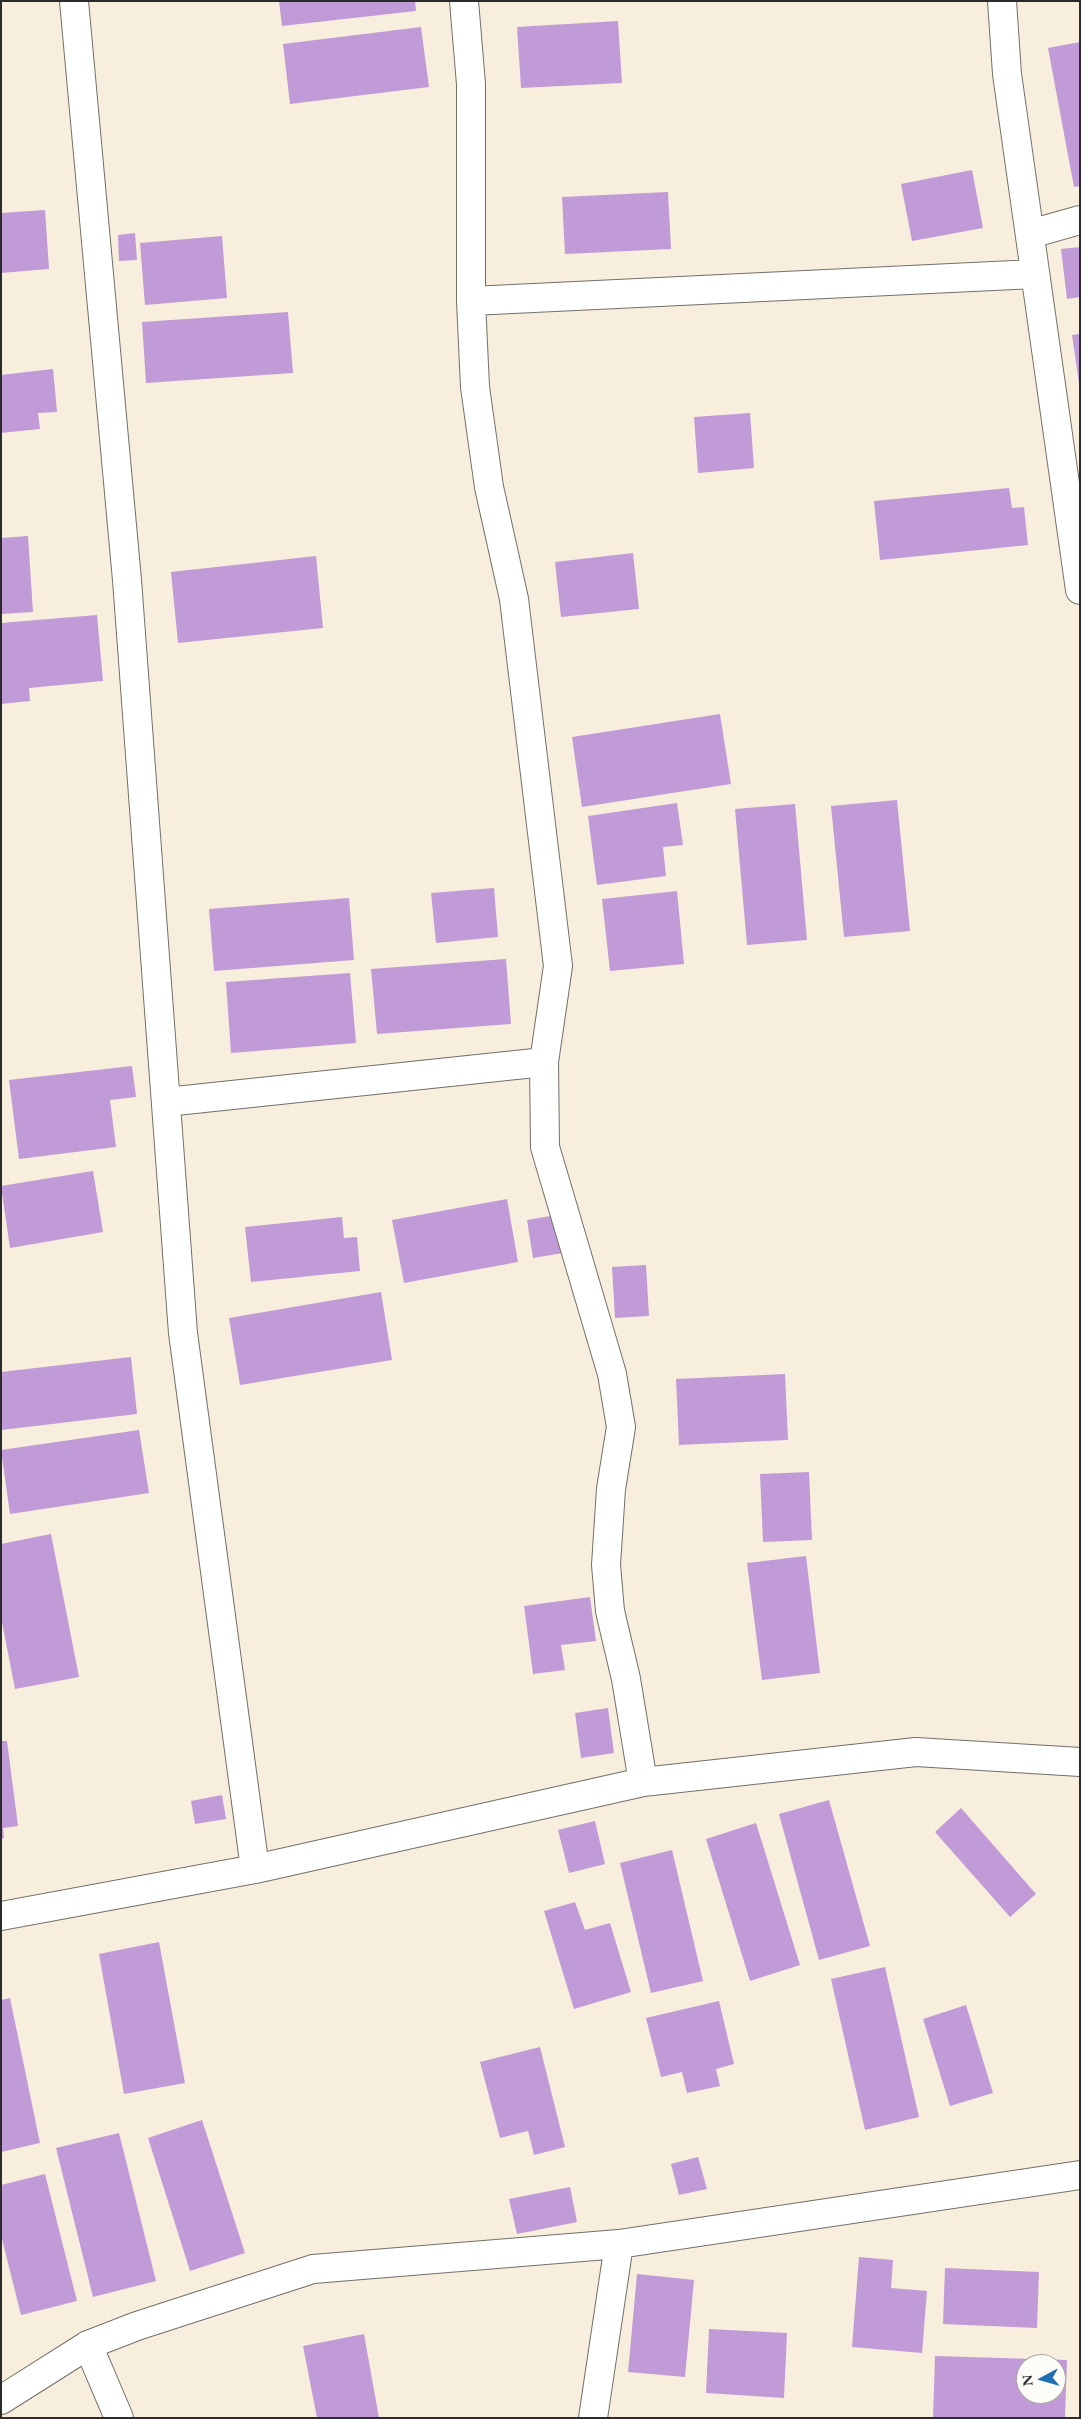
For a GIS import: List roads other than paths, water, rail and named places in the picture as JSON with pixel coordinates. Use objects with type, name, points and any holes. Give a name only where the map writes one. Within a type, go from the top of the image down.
[{"type":"street","points":[[74,1],[126,580],[183,1333],[255,1869]]},
{"type":"street","points":[[464,1],[471,84],[471,301],[475,387],[489,487],[514,599],[558,966],[544,1062],[545,1147],[612,1374],[621,1427],[611,1489],[606,1565],[610,1611],[626,1679],[643,1782]]},
{"type":"street","points":[[1002,1],[1007,74],[1079,583]]},
{"type":"street","points":[[1030,234],[1080,220]]},
{"type":"street","points":[[471,301],[1035,274]]},
{"type":"street","points":[[166,1102],[544,1062]]},
{"type":"street","points":[[1,1916],[255,1869],[643,1782],[916,1752],[1080,1762]]},
{"type":"street","points":[[1,2400],[88,2345],[136,2326],[313,2269],[619,2244],[1080,2175]]},
{"type":"street","points":[[592,2418],[619,2244]]},
{"type":"street","points":[[88,2345],[119,2418]]}]
